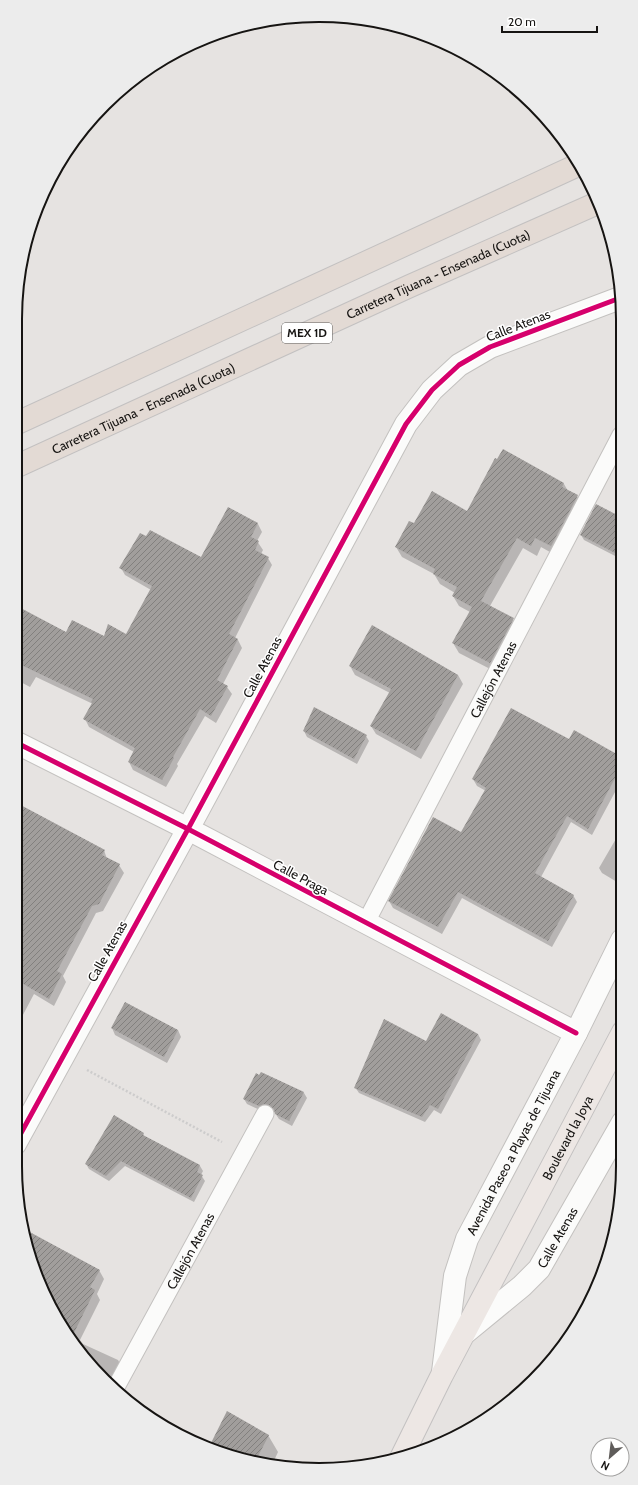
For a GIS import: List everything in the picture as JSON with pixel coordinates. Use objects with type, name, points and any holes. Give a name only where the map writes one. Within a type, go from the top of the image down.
[{"type":"highway","points":[[22,421],[574,167]]},
{"type":"highway","name":"Carretera Tijuana - Ensenada (Cuota)","points":[[22,464],[410,286],[593,205]]},
{"type":"main road","name":"Boulevard la Joya","points":[[512,1244],[616,1045]]},
{"type":"main road","name":"Avenida Paseo a Playas de Tijuana","points":[[405,1450],[442,1375],[512,1244]]},
{"type":"street","name":"Calle Atenas","points":[[22,1131],[188,830],[406,424],[432,390],[459,365],[490,347],[615,300]]},
{"type":"street","name":"Calle Praga","points":[[22,746],[188,830],[365,924],[576,1033]]},
{"type":"street","name":"Avenida Paseo a Playas de Tijuana","points":[[442,1375],[455,1276],[467,1239],[576,1033],[616,952]]},
{"type":"street","name":"Calle Atenas","points":[[466,1332],[522,1286],[539,1269],[616,1134]]},
{"type":"lane","name":"Callejón Atenas","points":[[365,924],[616,445]]},
{"type":"lane","name":"Callejón Atenas","points":[[118,1384],[265,1114]]},
{"type":"path","points":[[62,1056],[244,1154]]},
{"type":"building","points":[[503,449],[564,483],[562,487],[578,495],[551,546],[535,538],[531,546],[517,538],[481,601],[514,618],[490,663],[452,643],[472,607],[452,596],[457,587],[433,574],[435,569],[395,547],[409,521],[414,523],[432,491],[467,511],[495,458],[497,459]]},
{"type":"building","points":[[596,504],[616,514],[616,553],[580,535]]},
{"type":"building","points":[[228,507],[258,523],[251,537],[259,541],[255,550],[269,557],[229,634],[238,639],[217,680],[228,686],[211,716],[200,709],[162,780],[128,762],[135,748],[83,719],[93,699],[22,665],[22,609],[66,632],[72,620],[104,636],[108,624],[126,634],[152,586],[119,568],[140,533],[146,536],[150,530],[201,557]]},
{"type":"building","points":[[372,625],[458,675],[416,751],[370,726],[391,689],[349,666]]},
{"type":"building","points":[[314,707],[367,735],[354,759],[303,731]]},
{"type":"building","points":[[511,708],[569,739],[574,730],[616,754],[616,776],[588,829],[567,816],[535,873],[574,895],[548,941],[458,892],[438,927],[388,901],[433,817],[461,832],[486,788],[472,779]]},
{"type":"building","points":[[22,806],[105,850],[102,855],[120,864],[99,904],[92,906],[57,971],[62,974],[49,999],[22,983]]},
{"type":"building","points":[[125,1002],[178,1030],[164,1057],[111,1028]]},
{"type":"building","points":[[441,1013],[478,1034],[438,1109],[430,1105],[422,1117],[354,1088],[384,1019],[426,1041]]},
{"type":"building","points":[[261,1072],[304,1092],[289,1121],[275,1114],[274,1109],[269,1105],[264,1104],[259,1106],[243,1099],[256,1073],[259,1075]]},
{"type":"building","points":[[114,1115],[144,1133],[143,1135],[200,1165],[197,1172],[203,1175],[191,1198],[121,1161],[106,1176],[85,1164]]},
{"type":"building","points":[[30,1232],[100,1270],[90,1287],[95,1290],[74,1333],[45,1280]]},
{"type":"building","points":[[227,1411],[269,1435],[258,1456],[242,1453],[211,1442]]},
{"type":"cycle path","points":[[22,1131],[188,829],[406,424],[432,390],[459,365],[490,347],[615,300]]},
{"type":"cycle path","points":[[22,746],[188,829],[576,1033]]}]
